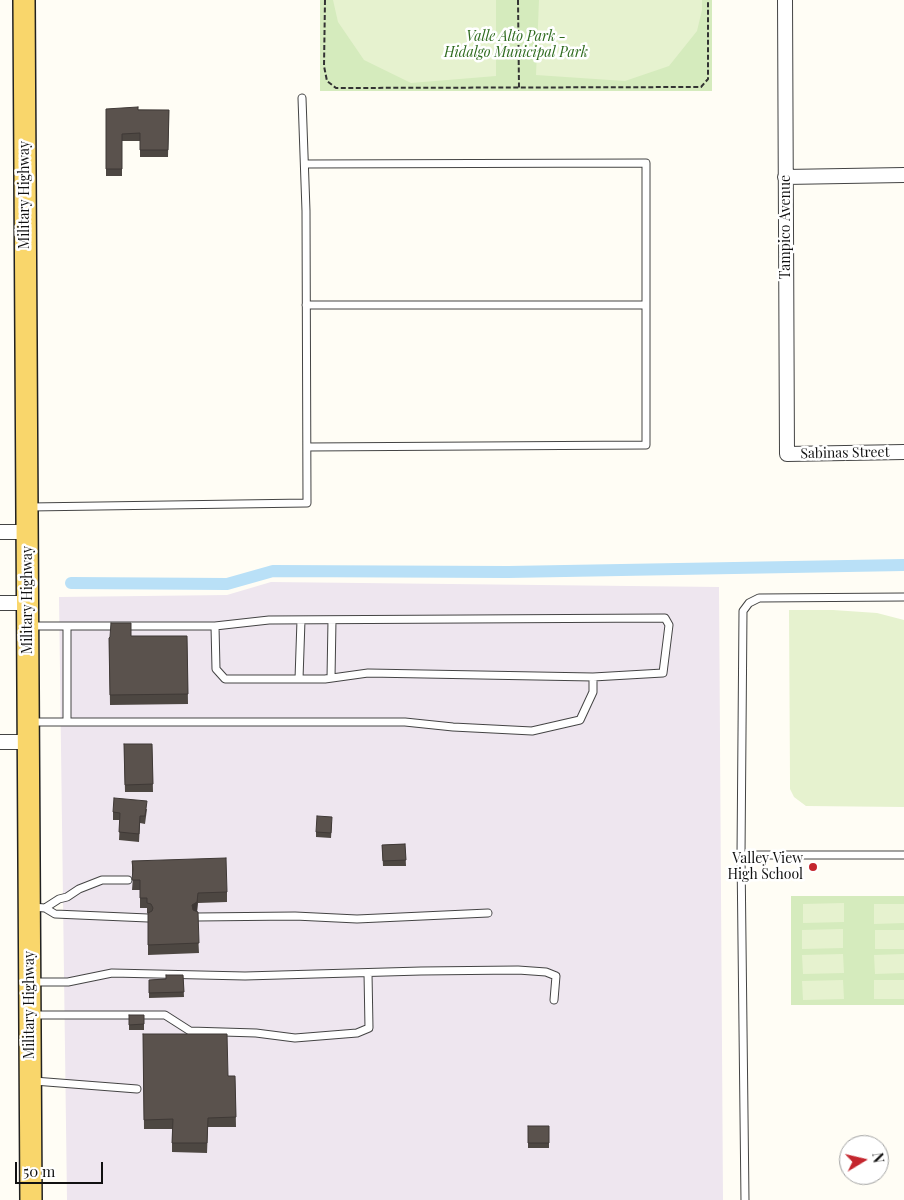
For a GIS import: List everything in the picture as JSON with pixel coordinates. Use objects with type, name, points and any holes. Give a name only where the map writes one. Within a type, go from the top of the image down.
[{"type":"main road","name":"Military Highway","points":[[24,0],[27,626],[29,732],[37,908],[31,982],[32,1200]]},
{"type":"street","name":"Tampico Avenue","points":[[786,0],[787,454]]},
{"type":"street","points":[[785,176],[904,175]]},
{"type":"street","name":"Sabinas Street","points":[[787,454],[904,452]]},
{"type":"street","points":[[0,532],[27,532]]},
{"type":"street","points":[[0,603],[27,603]]},
{"type":"street","points":[[0,742],[29,732]]},
{"type":"lane","points":[[27,507],[307,503],[305,164],[302,98]]},
{"type":"lane","points":[[305,164],[646,163],[646,445],[307,446]]},
{"type":"lane","points":[[306,304],[645,305]]},
{"type":"lane","points":[[744,1200],[741,855],[743,611],[749,602],[759,598],[904,597]]},
{"type":"lane","points":[[27,626],[215,626],[269,620],[665,618],[669,625],[663,673],[592,677],[368,674],[299,679],[225,679],[216,669],[215,626]]},
{"type":"lane","points":[[299,679],[300,620]]},
{"type":"lane","points":[[331,678],[332,620]]},
{"type":"lane","points":[[67,626],[67,722]]},
{"type":"lane","points":[[29,732],[67,722],[405,722],[453,727],[532,731],[580,720],[593,692],[592,677]]},
{"type":"lane","points":[[741,855],[904,855]]},
{"type":"lane","points":[[37,908],[59,899],[67,898],[78,889],[102,880],[128,880]]},
{"type":"lane","points":[[37,908],[55,914],[148,918]]},
{"type":"lane","points":[[197,917],[295,916],[357,919],[488,913]]},
{"type":"lane","points":[[31,982],[68,982],[112,973],[245,976],[474,970],[546,972],[556,976],[554,1000]]},
{"type":"lane","points":[[31,1015],[165,1015],[190,1031],[295,1038],[357,1033],[369,1028],[368,972]]},
{"type":"lane","points":[[31,1081],[137,1089]]},
{"type":"path","points":[[325,0],[324,66],[327,81],[336,88],[701,87],[708,79],[708,0]]},
{"type":"path","points":[[518,0],[520,88]]},
{"type":"shaded area","points":[[271,582],[719,587],[723,1200],[67,1200],[59,597],[227,595]]},
{"type":"green space","name":"Valle Alto Park - Hidalgo Municipal Park","points":[[320,0],[712,0],[712,91],[320,91]]},
{"type":"green space","points":[[333,0],[496,0],[496,76],[411,83],[364,60],[338,22]]},
{"type":"green space","points":[[539,0],[702,0],[702,10],[697,31],[669,66],[625,81],[536,75]]},
{"type":"green space","points":[[789,610],[877,613],[904,620],[904,807],[806,806],[794,797],[790,789]]},
{"type":"green space","points":[[791,896],[904,896],[904,1005],[791,1005]]},
{"type":"green space","points":[[844,903],[844,922],[803,923],[803,904]]},
{"type":"green space","points":[[874,904],[904,904],[904,923],[874,924]]},
{"type":"green space","points":[[843,929],[843,948],[802,949],[802,930]]},
{"type":"green space","points":[[875,930],[904,930],[904,949],[875,949]]},
{"type":"green space","points":[[843,954],[844,973],[803,974],[802,955]]},
{"type":"green space","points":[[904,954],[904,973],[875,974],[874,955]]},
{"type":"green space","points":[[843,980],[844,999],[803,1000],[802,981]]},
{"type":"green space","points":[[874,980],[904,980],[904,999],[874,999]]},
{"type":"building","points":[[138,107],[138,110],[169,110],[168,150],[140,150],[140,133],[122,134],[122,169],[106,169],[106,109]]},
{"type":"building","points":[[111,623],[131,623],[131,636],[187,636],[188,694],[110,695],[109,638]]},
{"type":"building","points":[[124,744],[152,744],[153,784],[125,785]]},
{"type":"building","points":[[114,798],[147,801],[145,816],[140,816],[139,834],[119,832],[120,813],[113,812]]},
{"type":"building","points":[[317,816],[332,817],[331,833],[316,832]]},
{"type":"building","points":[[405,844],[406,860],[383,861],[382,845]]},
{"type":"building","points":[[226,858],[227,892],[198,893],[197,902],[192,905],[193,910],[198,912],[199,943],[148,945],[148,913],[153,908],[151,904],[147,903],[147,898],[140,898],[140,880],[132,880],[132,861]]},
{"type":"building","points":[[166,975],[183,975],[184,992],[149,993],[149,980],[166,979]]},
{"type":"building","points":[[129,1015],[144,1015],[144,1024],[129,1025]]},
{"type":"building","points":[[143,1034],[227,1034],[228,1076],[235,1076],[236,1117],[208,1118],[207,1143],[172,1143],[173,1119],[144,1120]]},
{"type":"building","points":[[528,1126],[549,1126],[549,1143],[528,1143]]},
{"type":"waterway","points":[[71,583],[227,584],[273,571],[508,572],[904,565]]},
{"type":"place","name":"Valley View High School","points":[[813,867]]}]
